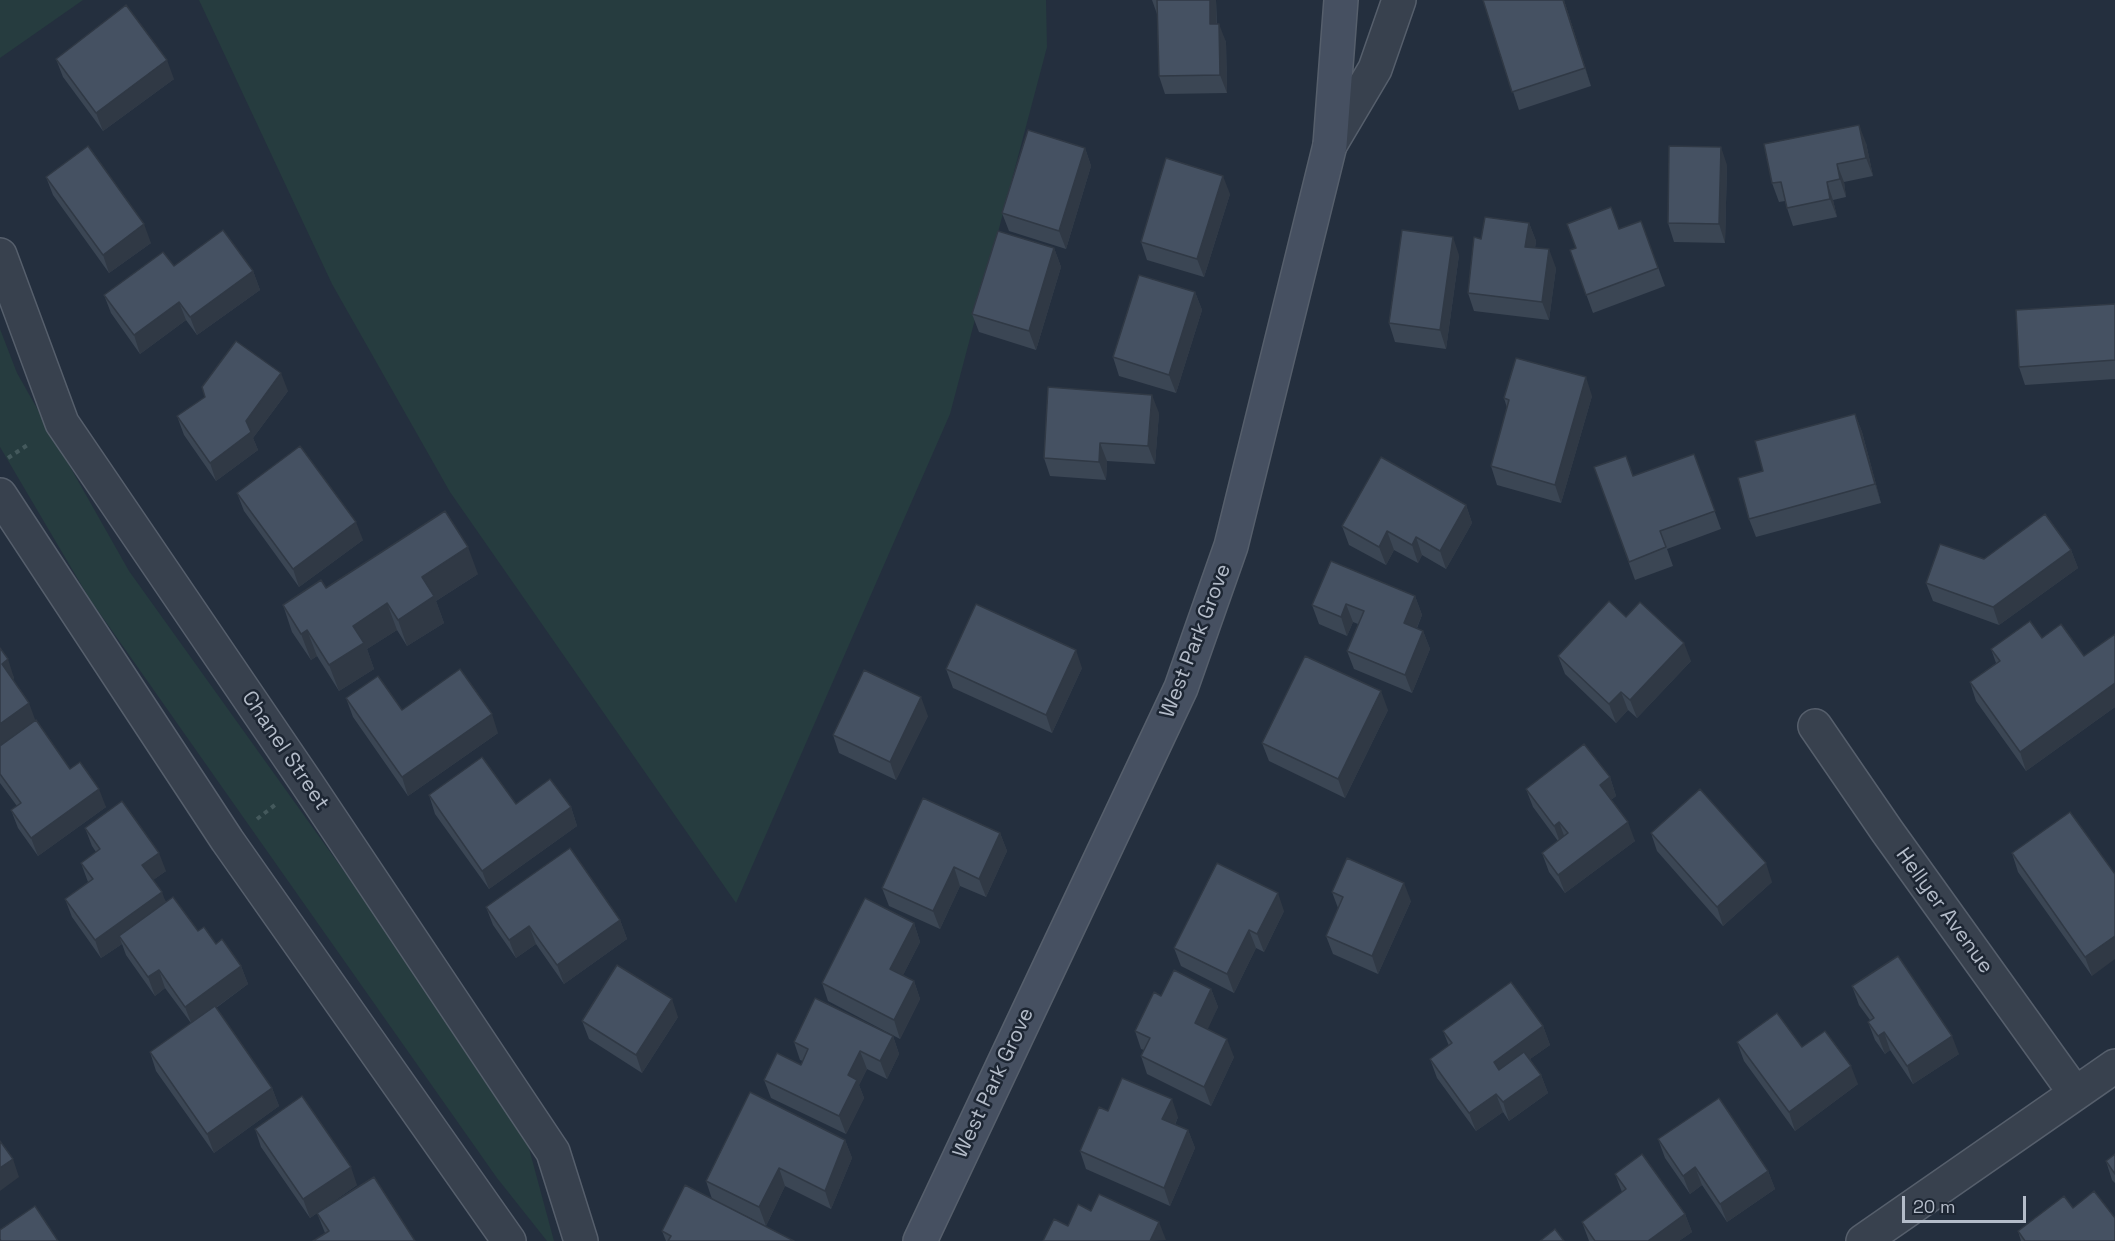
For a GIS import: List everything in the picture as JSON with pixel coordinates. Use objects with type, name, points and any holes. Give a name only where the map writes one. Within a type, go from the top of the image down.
[{"type":"main road","name":"West Park Grove","points":[[920,1241],[1181,688],[1232,546],[1330,145],[1341,0]]},
{"type":"street","points":[[1330,145],[1375,69],[1399,0]]},
{"type":"street","name":"Chanel Street","points":[[0,255],[62,423],[306,782],[552,1152],[581,1241]]},
{"type":"street","points":[[0,495],[227,840],[509,1241]]},
{"type":"street","name":"Hellyer Avenue","points":[[1815,726],[2075,1094]]},
{"type":"street","points":[[1863,1241],[2115,1066]]},
{"type":"path","points":[[227,840],[306,782]]},
{"type":"green space","points":[[0,0],[83,0],[0,58]]},
{"type":"green space","points":[[199,0],[1046,0],[1047,47],[950,414],[736,903],[450,492],[332,284]]},
{"type":"green space","points":[[0,329],[17,373],[129,571],[356,888],[527,1141],[554,1241],[547,1241],[497,1178],[89,598],[0,447]]},
{"type":"building","points":[[1157,0],[1210,0],[1210,24],[1219,24],[1220,75],[1159,76]]},
{"type":"building","points":[[1483,0],[1563,0],[1585,68],[1512,92]]},
{"type":"building","points":[[126,5],[167,60],[96,113],[56,59]]},
{"type":"building","points":[[1859,125],[1866,158],[1837,164],[1840,179],[1827,182],[1830,199],[1787,208],[1781,182],[1772,183],[1764,144]]},
{"type":"building","points":[[1028,130],[1085,148],[1059,231],[1002,213]]},
{"type":"building","points":[[88,146],[144,224],[103,255],[46,177]]},
{"type":"building","points":[[1669,146],[1721,147],[1719,224],[1668,223]]},
{"type":"building","points":[[1166,158],[1223,176],[1197,259],[1141,242]]},
{"type":"building","points":[[1611,207],[1619,229],[1641,221],[1658,268],[1586,295],[1570,250],[1576,248],[1567,224]]},
{"type":"building","points":[[1485,217],[1529,223],[1525,247],[1549,249],[1542,302],[1468,293],[1474,237],[1481,239]]},
{"type":"building","points":[[223,230],[253,271],[190,317],[179,302],[134,335],[104,295],[163,252],[174,266]]},
{"type":"building","points":[[1402,230],[1453,237],[1440,330],[1389,323]]},
{"type":"building","points":[[998,231],[1054,248],[1029,331],[972,314]]},
{"type":"building","points":[[1139,275],[1195,292],[1169,375],[1113,357]]},
{"type":"building","points":[[2115,304],[2115,360],[2019,367],[2016,310]]},
{"type":"building","points":[[236,341],[281,373],[246,421],[251,432],[210,463],[177,416],[205,397],[202,387]]},
{"type":"building","points":[[1516,358],[1586,377],[1555,485],[1491,466],[1509,400],[1504,398]]},
{"type":"building","points":[[1048,387],[1152,395],[1148,446],[1100,443],[1099,462],[1044,458]]},
{"type":"building","points":[[1855,414],[1875,484],[1749,519],[1738,478],[1763,471],[1755,441]]},
{"type":"building","points":[[300,446],[356,522],[293,569],[237,493]]},
{"type":"building","points":[[1694,454],[1715,511],[1660,531],[1666,547],[1629,562],[1594,467],[1626,456],[1633,476]]},
{"type":"building","points":[[1381,457],[1466,505],[1440,551],[1416,537],[1412,545],[1387,531],[1379,547],[1342,526]]},
{"type":"building","points":[[445,511],[468,547],[422,577],[434,596],[398,620],[387,603],[353,626],[364,643],[329,665],[307,630],[301,634],[283,605],[321,580],[326,588]]},
{"type":"building","points":[[2045,514],[2071,550],[1993,607],[1926,583],[1940,544],[1984,559]]},
{"type":"building","points":[[1331,561],[1415,596],[1404,623],[1423,631],[1405,675],[1347,651],[1364,611],[1346,604],[1341,617],[1312,605]]},
{"type":"building","points":[[1609,601],[1626,617],[1640,602],[1684,643],[1630,700],[1621,692],[1609,704],[1558,656]]},
{"type":"building","points":[[976,604],[1076,650],[1046,715],[946,669]]},
{"type":"building","points":[[2030,621],[2042,638],[2061,624],[2084,656],[2115,634],[2115,683],[2020,752],[1970,682],[2000,661],[1991,649]]},
{"type":"building","points":[[0,648],[8,659],[2,664],[29,703],[0,724]]},
{"type":"building","points":[[1305,656],[1381,691],[1338,779],[1262,743]]},
{"type":"building","points":[[460,669],[492,714],[402,777],[346,698],[378,676],[402,710]]},
{"type":"building","points":[[864,670],[921,697],[890,762],[833,735]]},
{"type":"building","points":[[36,720],[70,769],[80,762],[99,789],[31,838],[11,810],[21,803],[0,774],[0,746]]},
{"type":"building","points":[[1584,744],[1610,777],[1600,785],[1628,822],[1558,875],[1542,853],[1568,833],[1559,822],[1554,826],[1526,789]]},
{"type":"building","points":[[482,757],[516,804],[550,779],[571,807],[482,871],[429,795]]},
{"type":"building","points":[[1700,789],[1766,863],[1717,907],[1651,833]]},
{"type":"building","points":[[923,798],[1000,833],[979,879],[954,867],[933,911],[882,888]]},
{"type":"building","points":[[122,801],[159,853],[142,865],[162,892],[95,940],[65,899],[93,879],[81,863],[100,849],[85,828]]},
{"type":"building","points":[[2070,812],[2115,874],[2115,936],[2085,957],[2012,853]]},
{"type":"building","points":[[570,848],[620,920],[557,965],[529,926],[509,940],[486,907]]},
{"type":"building","points":[[1347,858],[1404,883],[1372,956],[1326,936],[1343,897],[1332,892]]},
{"type":"building","points":[[1217,863],[1278,893],[1257,934],[1249,930],[1227,974],[1174,948]]},
{"type":"building","points":[[173,897],[198,931],[204,927],[216,944],[222,939],[241,966],[185,1007],[159,970],[148,977],[119,936]]},
{"type":"building","points":[[865,898],[914,923],[890,969],[914,981],[894,1020],[822,983]]},
{"type":"building","points":[[1898,956],[1952,1036],[1907,1066],[1884,1032],[1878,1036],[1868,1022],[1874,1018],[1852,986]]},
{"type":"building","points":[[617,965],[672,999],[636,1055],[582,1021]]},
{"type":"building","points":[[1174,970],[1211,989],[1195,1023],[1227,1039],[1204,1087],[1141,1056],[1150,1038],[1135,1031],[1154,992],[1161,996]]},
{"type":"building","points":[[1511,982],[1543,1026],[1494,1062],[1499,1070],[1524,1052],[1541,1075],[1503,1102],[1496,1094],[1469,1113],[1430,1059],[1452,1043],[1443,1031]]},
{"type":"building","points":[[815,998],[893,1036],[880,1061],[860,1051],[848,1075],[857,1080],[839,1116],[764,1080],[777,1053],[801,1065],[808,1049],[794,1042]]},
{"type":"building","points":[[215,1006],[272,1088],[207,1134],[150,1052]]},
{"type":"building","points":[[1777,1013],[1802,1047],[1825,1031],[1851,1066],[1789,1112],[1737,1042]]},
{"type":"building","points":[[1122,1078],[1172,1099],[1162,1119],[1188,1130],[1164,1188],[1080,1151],[1099,1107],[1108,1111]]},
{"type":"building","points":[[750,1092],[845,1140],[825,1191],[779,1168],[759,1207],[706,1181]]},
{"type":"building","points":[[302,1096],[351,1167],[303,1199],[255,1129]]},
{"type":"building","points":[[1719,1098],[1768,1171],[1720,1204],[1695,1167],[1683,1176],[1658,1139]]},
{"type":"building","points":[[0,1141],[13,1159],[0,1168]]},
{"type":"building","points":[[1642,1154],[1685,1214],[1648,1241],[1595,1241],[1582,1222],[1626,1189],[1615,1174]]},
{"type":"building","points":[[2115,1154],[2115,1174],[2106,1161]]},
{"type":"building","points":[[374,1177],[415,1241],[313,1241],[329,1231],[317,1213]]},
{"type":"building","points":[[685,1185],[794,1241],[668,1241],[671,1236],[662,1231]]},
{"type":"building","points":[[2094,1191],[2115,1218],[2115,1241],[2025,1241],[2018,1231],[2064,1196],[2073,1208]]},
{"type":"building","points":[[1099,1194],[1159,1222],[1150,1241],[1043,1241],[1054,1219],[1068,1226],[1078,1204],[1091,1211]]},
{"type":"building","points":[[35,1206],[58,1241],[1,1241],[0,1230]]},
{"type":"building","points":[[1555,1229],[1564,1241],[1540,1241]]}]
